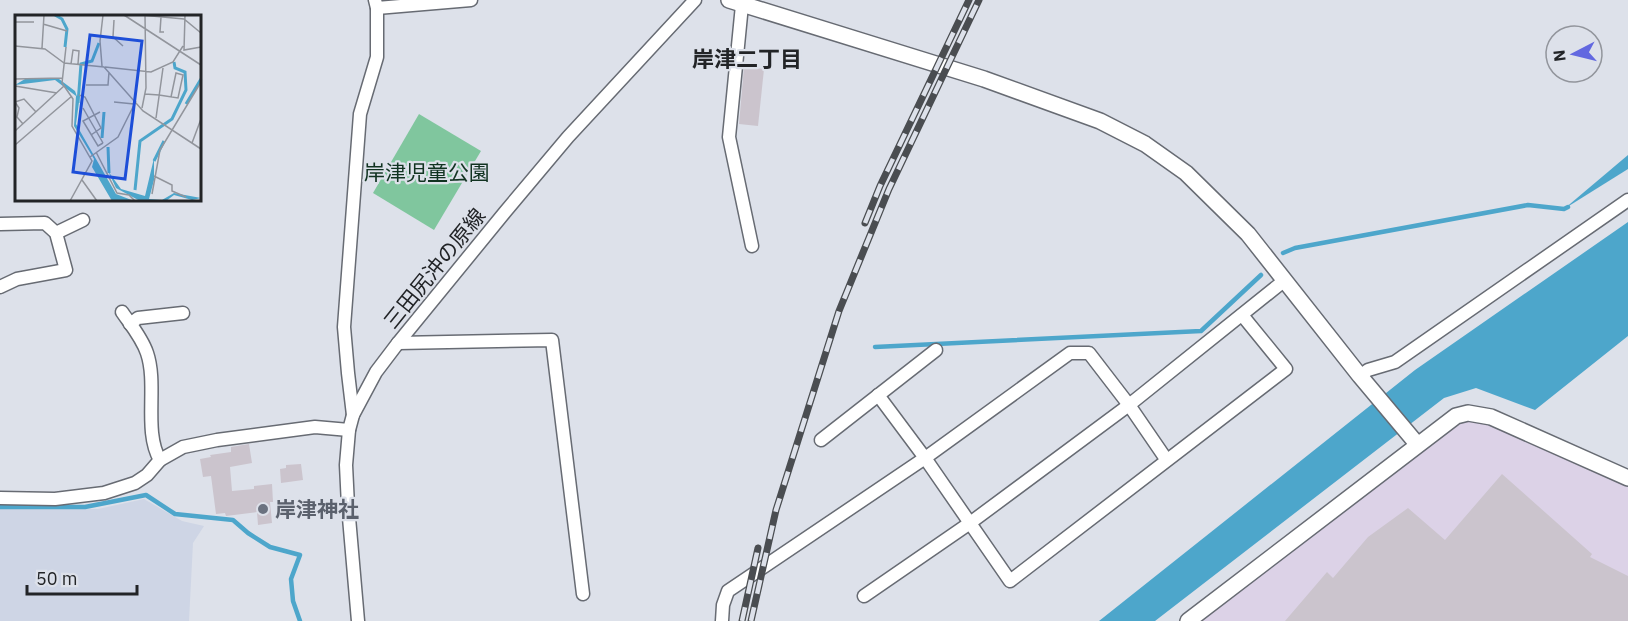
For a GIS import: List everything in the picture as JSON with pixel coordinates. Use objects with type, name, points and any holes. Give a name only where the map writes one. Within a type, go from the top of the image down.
[{"type":"street","points":[[353,415],[344,327],[360,114],[377,57],[376,4],[471,0]]},
{"type":"street","name":"三田尻沖の原線","points":[[358,621],[346,465],[349,429],[353,415],[376,372],[568,137],[695,0]]},
{"type":"street","points":[[752,246],[729,137],[736,3],[984,79],[1100,121],[1145,144],[1186,173],[1248,234],[1363,380],[1413,438]]},
{"type":"street","points":[[1363,380],[1368,370],[1395,362],[1628,200]]},
{"type":"street","points":[[56,233],[83,220]]},
{"type":"street","points":[[0,224],[45,223],[56,233],[66,270],[17,279],[0,287]]},
{"type":"street","points":[[864,596],[970,523],[1129,405],[1285,280]]},
{"type":"street","points":[[122,312],[147,354],[152,388],[154,450],[160,460]]},
{"type":"street","points":[[130,324],[138,318],[183,313]]},
{"type":"street","points":[[878,395],[925,458],[1010,581],[1286,369],[1242,315]]},
{"type":"street","points":[[398,344],[552,340],[583,594]]},
{"type":"street","points":[[821,440],[936,350]]},
{"type":"street","points":[[722,621],[723,605],[728,591],[925,458],[1070,352],[1089,353],[1129,405],[1166,459]]},
{"type":"street","points":[[1188,621],[1413,438],[1456,416],[1468,413],[1491,417],[1628,478]]},
{"type":"street","points":[[0,498],[55,499],[104,493],[135,483],[147,475],[160,460],[183,447],[217,440],[315,427],[349,429]]},
{"type":"shaded area","points":[[1468,413],[1628,476],[1628,621],[1188,621]]},
{"type":"shaded area","points":[[144,499],[182,521],[204,526],[193,543],[189,621],[0,621],[0,509],[98,509]]},
{"type":"green space","name":"岸津児童公園","points":[[419,114],[481,151],[434,230],[373,193]]},
{"type":"water","points":[[1628,155],[1628,169],[1564,209]]},
{"type":"water","points":[[1628,222],[1628,336],[1535,410],[1476,388],[1444,398],[1155,621],[1099,621],[1415,370]]},
{"type":"building","points":[[744,67],[764,69],[758,126],[739,124]]},
{"type":"building","points":[[249,444],[252,463],[230,467],[232,491],[254,489],[254,486],[272,484],[273,502],[270,502],[272,523],[258,525],[257,512],[226,516],[225,513],[216,514],[211,476],[203,477],[200,459],[231,452],[231,447]]},
{"type":"building","points":[[301,464],[303,480],[281,483],[280,469],[286,468],[286,465]]},
{"type":"building","points":[[1502,474],[1592,554],[1590,557],[1628,576],[1628,621],[1285,621],[1327,572],[1333,578],[1368,537],[1408,508],[1445,540]]},
{"type":"waterway","points":[[1283,253],[1295,248],[1528,205],[1564,209],[1568,207]]},
{"type":"waterway","points":[[875,347],[1201,331],[1261,275]]},
{"type":"waterway","points":[[0,507],[85,507],[146,495],[175,514],[233,520],[270,547],[300,555],[291,579],[293,601],[300,621]]},
{"type":"railway","points":[[865,223],[880,186],[969,0]]},
{"type":"railway","points":[[751,621],[776,510],[839,311],[889,189],[979,0]]},
{"type":"railway","points":[[742,621],[758,548]]},
{"type":"place","name":"岸津神社","points":[[263,509]]},
{"type":"district","name":"岸津二丁目","points":[[747,58]]}]
